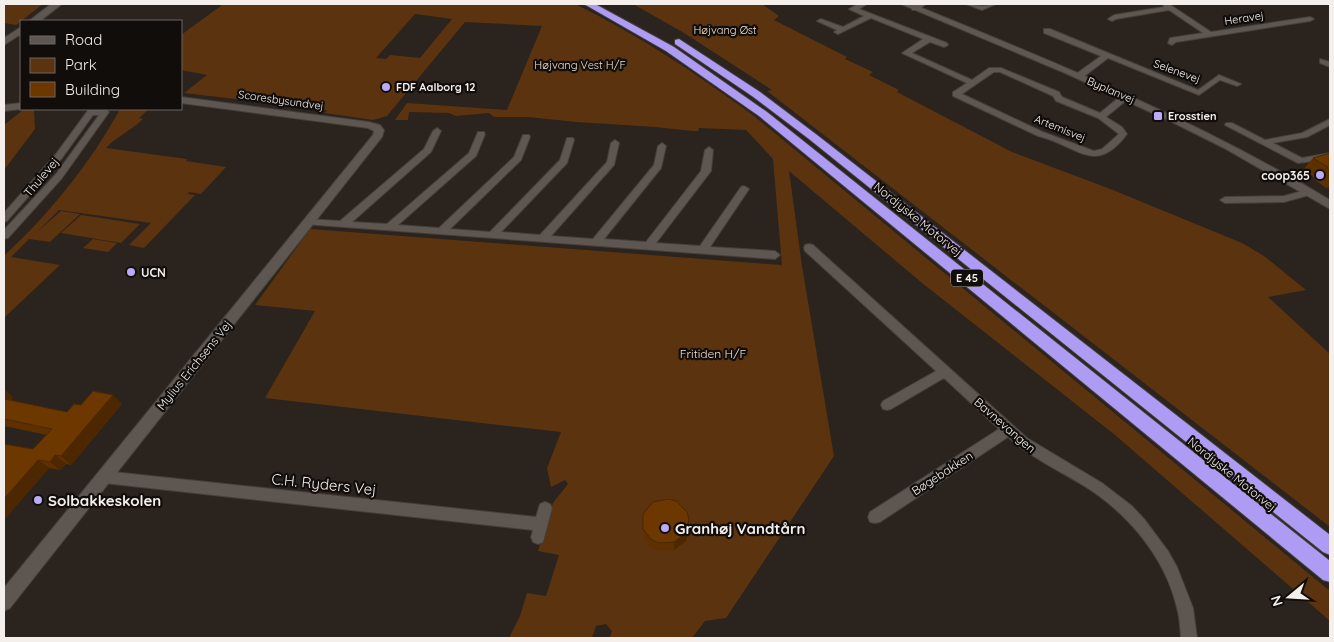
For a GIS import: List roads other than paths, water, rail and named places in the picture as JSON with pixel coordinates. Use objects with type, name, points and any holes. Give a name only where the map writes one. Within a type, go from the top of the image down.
[{"type":"highway","name":"Nordjyske Motorvej","points":[[589,4],[670,49],[763,114],[1330,573]]},
{"type":"highway","name":"Nordjyske Motorvej","points":[[609,4],[698,55],[782,113],[1330,546]]},
{"type":"main road","points":[[31,20],[52,4]]},
{"type":"main road","points":[[35,20],[57,4]]},
{"type":"main road","points":[[4,38],[20,30]]},
{"type":"main road","points":[[4,42],[20,30]]},
{"type":"street","points":[[863,4],[850,8],[895,24],[944,45]]},
{"type":"street","name":"Byplanvej","points":[[905,4],[919,6],[1126,96],[1232,147],[1330,205]]},
{"type":"street","points":[[970,4],[982,8],[992,4]]},
{"type":"street","name":"Heravej","points":[[1164,4],[1211,35]]},
{"type":"street","points":[[1112,20],[1114,17],[1172,8]]},
{"type":"street","points":[[821,21],[841,31],[870,16]]},
{"type":"street","name":"Heravej","points":[[1172,43],[1173,40],[1310,19]]},
{"type":"street","name":"Selenevej","points":[[1047,31],[1199,93],[1219,77],[1237,84]]},
{"type":"street","points":[[930,39],[903,55],[973,83]]},
{"type":"street","points":[[1079,76],[1106,56]]},
{"type":"street","name":"Artemisvej","points":[[992,70],[1001,70],[1101,116],[1105,122],[1121,130],[1124,134],[1103,152],[1094,154],[1051,134],[1041,134],[953,93],[973,83],[992,70]]},
{"type":"street","points":[[1101,116],[1126,96]]},
{"type":"street","name":"Scoresbysundvej","points":[[182,100],[376,127]]},
{"type":"street","points":[[4,108],[20,106]]},
{"type":"street","name":"Thulevej","points":[[4,236],[25,215],[75,156],[105,112],[91,111],[59,156],[6,216]]},
{"type":"street","points":[[1266,142],[1304,135],[1330,122]]},
{"type":"street","points":[[1229,125],[1301,161],[1330,156]]},
{"type":"street","name":"Mylius Erichsens Vej","points":[[4,602],[378,134],[379,130],[376,127]]},
{"type":"street","points":[[342,225],[428,150],[437,131]]},
{"type":"street","points":[[389,228],[473,154],[482,134]]},
{"type":"street","points":[[441,232],[518,158],[526,137]]},
{"type":"street","points":[[492,236],[564,161],[570,140]]},
{"type":"street","points":[[542,240],[611,163],[615,143]]},
{"type":"street","points":[[595,243],[658,166],[662,146]]},
{"type":"street","points":[[648,247],[706,171],[709,150]]},
{"type":"street","name":"Thulevej","points":[[59,156],[75,156]]},
{"type":"street","points":[[702,251],[744,189]]},
{"type":"street","points":[[1225,200],[1284,198],[1310,192]]},
{"type":"street","name":"Thulevej","points":[[6,216],[25,215]]},
{"type":"street","points":[[307,222],[775,255]]},
{"type":"street","name":"Bavnevangen","points":[[809,248],[946,371],[1008,430],[1036,452],[1097,487],[1115,500],[1151,537],[1165,558],[1176,581],[1185,608],[1188,638]]},
{"type":"street","points":[[887,405],[946,371]]},
{"type":"street","name":"Bøgebakken","points":[[875,517],[1008,430]]},
{"type":"street","name":"C.H. Ryders Vej","points":[[104,476],[539,530],[545,508]]},
{"type":"place","name":"FDF Aalborg 12","points":[[386,87]]},
{"type":"place","name":"Erosstien","points":[[1158,116]]},
{"type":"place","name":"coop365","points":[[1320,175]]},
{"type":"place","name":"UCN","points":[[131,272]]},
{"type":"place","name":"Solbakkeskolen","points":[[38,500]]},
{"type":"place","name":"Granhøj Vandtårn","points":[[665,528]]},
{"type":"park label","name":"Højvang Øst","points":[[725,30]]},
{"type":"park label","name":"Højvang Vest H/F","points":[[580,65]]},
{"type":"park label","name":"Fritiden H/F","points":[[713,353]]}]
